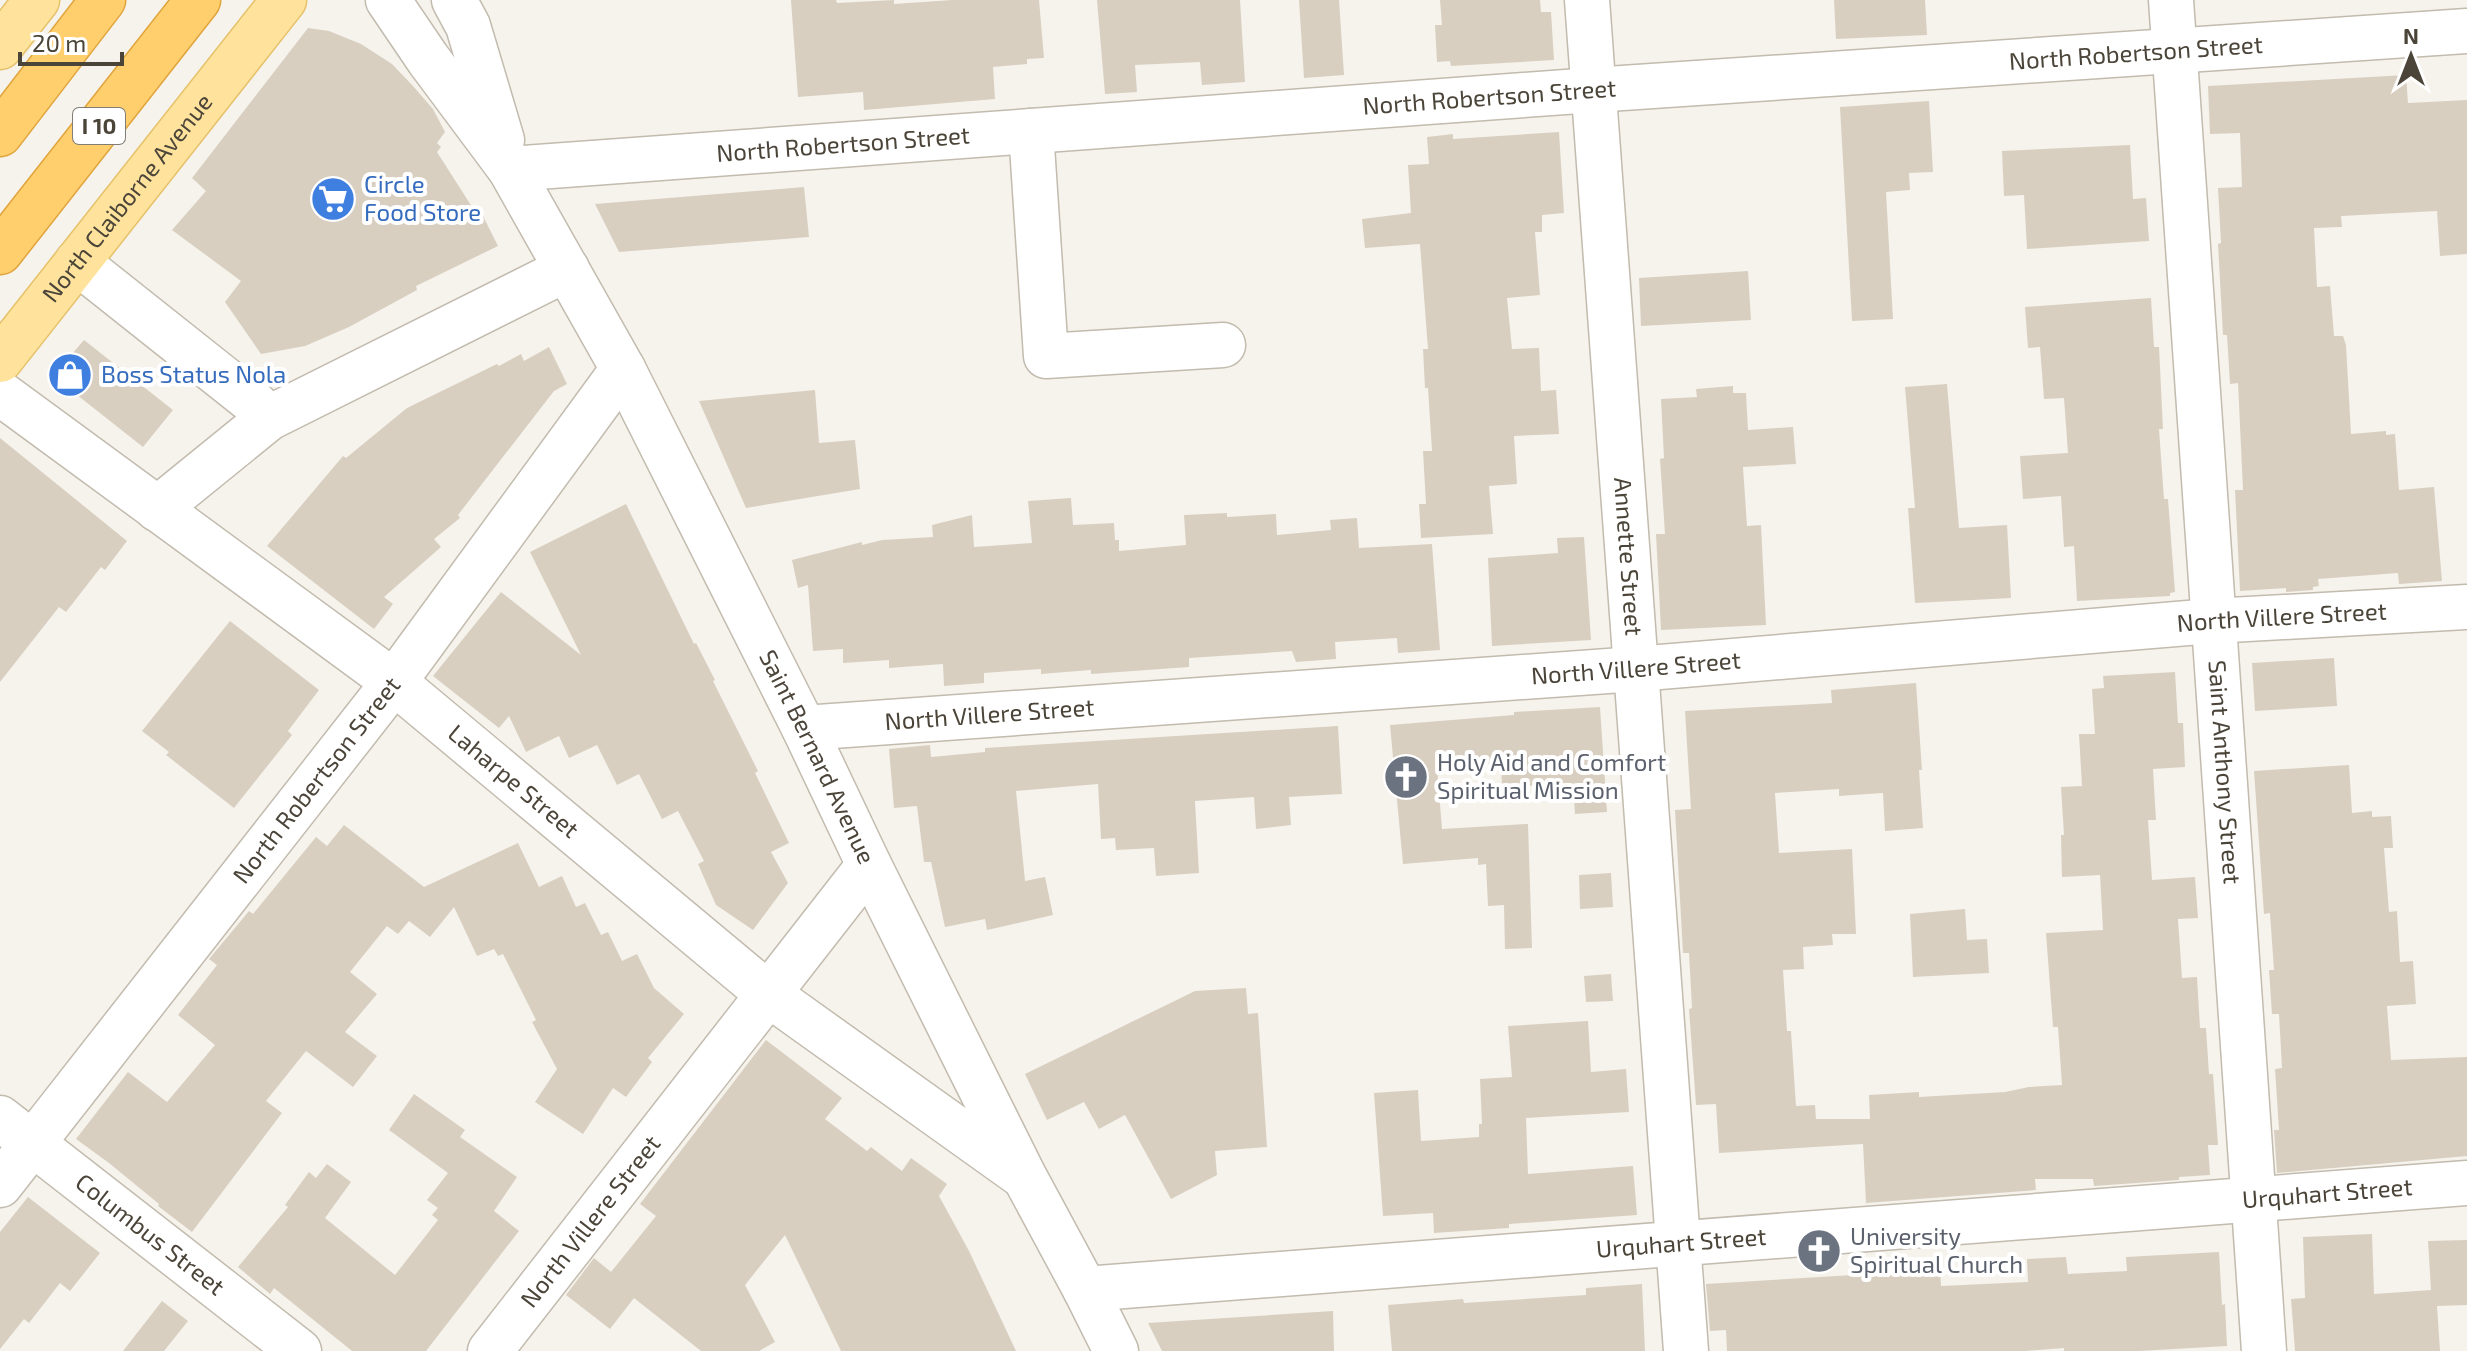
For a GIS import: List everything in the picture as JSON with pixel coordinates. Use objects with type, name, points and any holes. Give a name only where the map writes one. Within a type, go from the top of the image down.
[{"type":"highway","points":[[0,134],[103,0]]},
{"type":"highway","name":"I 10","points":[[0,252],[198,0]]},
{"type":"main road","points":[[0,47],[37,0]]},
{"type":"main road","name":"North Claiborne Avenue","points":[[0,360],[284,0]]},
{"type":"street","name":"Saint Bernard Avenue","points":[[388,0],[510,169],[623,369],[1024,1176],[1116,1351]]},
{"type":"street","name":"Saint Bernard Avenue","points":[[454,0],[468,26],[510,169]]},
{"type":"street","name":"Annette Street","points":[[1587,0],[1686,1351]]},
{"type":"street","name":"Saint Anthony Street","points":[[2171,0],[2264,1351]]},
{"type":"street","name":"North Robertson Street","points":[[510,169],[1593,90],[2467,31]]},
{"type":"street","points":[[1031,131],[1046,356],[1223,345]]},
{"type":"street","points":[[77,262],[252,401],[269,418]]},
{"type":"street","points":[[157,509],[269,418],[567,269]]},
{"type":"street","name":"North Robertson Street","points":[[0,1185],[17,1131],[394,682],[623,369]]},
{"type":"street","name":"Laharpe Street","points":[[0,393],[394,682],[768,994],[1024,1176]]},
{"type":"street","name":"North Villere Street","points":[[804,728],[1636,669],[2212,621],[2467,607]]},
{"type":"street","name":"North Villere Street","points":[[490,1351],[869,865]]},
{"type":"street","name":"Columbus Street","points":[[17,1131],[299,1351]]},
{"type":"street","name":"Urquhart Street","points":[[1085,1289],[2467,1183]]},
{"type":"building","points":[[791,0],[836,0],[837,3],[894,0],[894,4],[1039,0],[1044,58],[1027,59],[1027,64],[993,67],[995,99],[864,110],[863,92],[798,97]]},
{"type":"building","points":[[1097,0],[1240,0],[1245,82],[1202,85],[1200,62],[1135,65],[1137,92],[1105,94]]},
{"type":"building","points":[[1299,0],[1339,0],[1344,75],[1304,78]]},
{"type":"building","points":[[1440,0],[1540,0],[1541,12],[1551,12],[1554,60],[1451,66],[1450,61],[1437,62],[1435,25],[1442,25]]},
{"type":"building","points":[[1834,0],[1925,0],[1927,35],[1836,39]]},
{"type":"building","name":"Circle Food Store","points":[[308,28],[329,31],[361,44],[392,64],[413,86],[433,109],[445,132],[437,143],[441,147],[437,152],[474,210],[479,208],[498,246],[416,286],[417,290],[349,327],[305,346],[261,354],[225,302],[241,281],[172,230],[206,191],[192,178]]},
{"type":"building","points":[[2406,75],[2408,103],[2467,100],[2467,254],[2440,256],[2437,211],[2341,216],[2342,227],[2314,228],[2317,287],[2330,286],[2334,336],[2343,336],[2346,345],[2351,434],[2386,431],[2386,435],[2395,434],[2399,490],[2434,487],[2442,581],[2399,584],[2398,573],[2318,579],[2319,586],[2313,587],[2313,590],[2240,591],[2235,490],[2243,490],[2238,383],[2230,384],[2227,335],[2223,335],[2218,188],[2242,187],[2240,133],[2210,134],[2208,86]]},
{"type":"building","points":[[1929,101],[1933,172],[1909,173],[1910,190],[1886,192],[1893,319],[1852,321],[1840,107]]},
{"type":"building","points":[[1559,132],[1564,213],[1542,215],[1542,232],[1535,232],[1540,295],[1507,298],[1512,349],[1539,348],[1541,391],[1556,390],[1559,434],[1514,436],[1517,484],[1489,486],[1493,534],[1421,538],[1419,504],[1426,504],[1423,451],[1432,451],[1428,388],[1425,388],[1423,349],[1428,349],[1420,244],[1365,248],[1362,219],[1411,213],[1408,165],[1429,164],[1427,137],[1453,134],[1453,139]]},
{"type":"building","points":[[2130,145],[2133,199],[2146,198],[2149,241],[2027,249],[2024,195],[2004,196],[2002,151]]},
{"type":"building","points":[[804,187],[809,237],[619,252],[595,204]]},
{"type":"building","points":[[1748,271],[1751,320],[1641,326],[1639,278]]},
{"type":"building","points":[[2151,298],[2154,347],[2159,347],[2163,429],[2159,429],[2175,592],[2170,596],[2077,601],[2074,546],[2064,547],[2061,496],[2023,499],[2020,456],[2068,453],[2064,398],[2044,399],[2040,347],[2028,348],[2025,307]]},
{"type":"building","points":[[84,340],[173,410],[143,447],[53,376]]},
{"type":"building","points":[[549,347],[567,384],[554,391],[458,515],[460,518],[434,539],[441,547],[384,597],[393,604],[374,629],[267,546],[343,456],[346,458],[407,408],[497,364],[499,366],[521,354],[524,361]]},
{"type":"building","points":[[1947,384],[1959,528],[2007,525],[2011,598],[1915,603],[1908,508],[1915,508],[1905,387]]},
{"type":"building","points":[[1733,386],[1733,393],[1746,393],[1748,430],[1793,427],[1796,464],[1743,467],[1747,526],[1761,525],[1766,625],[1661,630],[1656,534],[1665,534],[1660,459],[1664,458],[1661,399],[1697,397],[1696,389]]},
{"type":"building","points":[[815,390],[819,443],[855,440],[860,489],[746,508],[699,401]]},
{"type":"building","points":[[0,438],[127,541],[105,570],[101,567],[66,612],[59,607],[0,682]]},
{"type":"building","points":[[1071,498],[1073,525],[1114,523],[1119,551],[1186,545],[1184,515],[1227,513],[1227,517],[1276,514],[1277,535],[1331,530],[1330,520],[1357,518],[1359,548],[1432,544],[1440,650],[1398,653],[1397,638],[1335,642],[1336,659],[1296,662],[1292,651],[1189,658],[1189,667],[1091,674],[1091,670],[1041,674],[1041,669],[984,673],[984,683],[944,686],[943,664],[889,668],[889,660],[843,663],[843,649],[813,651],[808,585],[798,588],[792,560],[862,542],[862,545],[882,540],[933,537],[932,525],[972,515],[974,547],[1032,543],[1028,501]]},
{"type":"building","points":[[626,504],[694,644],[715,680],[789,843],[771,852],[788,883],[753,930],[716,905],[698,864],[704,861],[678,811],[662,819],[639,774],[617,785],[597,745],[569,758],[559,736],[526,752],[509,716],[499,728],[433,676],[501,592],[581,655],[530,552]]},
{"type":"building","points":[[1584,537],[1591,640],[1492,646],[1488,558],[1558,553],[1557,538]]},
{"type":"building","points":[[230,621],[319,690],[288,731],[292,735],[234,808],[166,755],[169,752],[142,731]]},
{"type":"building","points":[[2334,658],[2337,706],[2255,711],[2252,663]]},
{"type":"building","points":[[2175,672],[2178,723],[2183,723],[2185,767],[2153,769],[2156,820],[2148,820],[2152,880],[2195,877],[2198,918],[2178,919],[2182,978],[2197,977],[2200,1028],[2206,1028],[2209,1074],[2213,1074],[2218,1145],[2208,1145],[2210,1175],[2094,1186],[2093,1179],[2035,1179],[2036,1190],[1866,1203],[1863,1144],[1719,1153],[1716,1104],[1696,1105],[1689,1009],[1692,1008],[1689,953],[1683,953],[1675,810],[1691,809],[1685,711],[1832,703],[1831,690],[1916,683],[1923,828],[1885,831],[1883,793],[1839,796],[1839,789],[1775,793],[1779,853],[1852,849],[1856,934],[1832,934],[1833,945],[1803,947],[1804,969],[1783,970],[1796,1106],[1815,1105],[1816,1119],[1870,1119],[1869,1095],[1919,1092],[1919,1097],[2062,1085],[2058,1027],[2053,1027],[2046,933],[2103,930],[2100,875],[2062,877],[2061,835],[2064,835],[2061,787],[2082,786],[2079,734],[2095,734],[2092,689],[2104,688],[2103,676]]},
{"type":"building","points":[[1600,707],[1607,812],[1575,814],[1573,784],[1502,787],[1501,763],[1437,767],[1442,829],[1528,824],[1532,948],[1505,949],[1504,905],[1488,906],[1486,864],[1478,865],[1478,858],[1403,864],[1390,725]]},
{"type":"building","points":[[1338,726],[1342,794],[1289,797],[1291,825],[1256,829],[1254,797],[1195,801],[1199,873],[1156,876],[1154,848],[1116,850],[1115,838],[1101,839],[1098,784],[1016,791],[1025,881],[1045,877],[1053,915],[987,930],[985,919],[945,927],[931,862],[924,862],[917,806],[894,808],[889,749],[930,745],[931,757],[985,752],[985,748]]},
{"type":"building","points":[[2349,765],[2352,813],[2372,811],[2372,817],[2391,816],[2393,848],[2384,848],[2389,912],[2397,911],[2400,962],[2413,961],[2416,1004],[2387,1006],[2391,1060],[2467,1057],[2467,1156],[2277,1173],[2274,1130],[2279,1130],[2275,1069],[2282,1068],[2279,1014],[2272,1014],[2269,970],[2274,970],[2270,913],[2264,914],[2254,771]]},
{"type":"building","points":[[344,825],[424,887],[518,843],[539,887],[562,876],[576,907],[585,903],[601,935],[608,932],[622,961],[637,954],[654,988],[684,1014],[648,1058],[652,1062],[626,1097],[613,1088],[583,1134],[535,1102],[557,1069],[532,1022],[536,1020],[503,954],[498,956],[494,949],[477,956],[454,907],[430,937],[409,921],[398,934],[387,926],[350,972],[377,994],[345,1032],[377,1056],[353,1087],[306,1051],[266,1101],[282,1113],[192,1232],[76,1139],[128,1072],[167,1102],[215,1045],[178,1015],[217,965],[209,959],[249,911],[253,914],[316,837],[327,846]]},
{"type":"building","points":[[1611,873],[1613,907],[1580,909],[1579,875]]},
{"type":"building","points":[[1965,909],[1967,940],[1987,939],[1989,973],[1913,977],[1910,914]]},
{"type":"building","points":[[1611,974],[1613,1001],[1586,1002],[1584,976]]},
{"type":"building","points":[[1246,988],[1248,1014],[1258,1013],[1267,1147],[1215,1151],[1217,1175],[1171,1199],[1125,1115],[1099,1129],[1084,1102],[1047,1120],[1025,1074],[1195,991]]},
{"type":"building","points":[[1588,1021],[1591,1072],[1626,1069],[1629,1112],[1526,1118],[1528,1174],[1633,1166],[1637,1215],[1434,1233],[1433,1213],[1383,1216],[1374,1093],[1418,1090],[1421,1141],[1479,1137],[1479,1124],[1482,1124],[1480,1079],[1512,1077],[1508,1026]]},
{"type":"building","points":[[766,1040],[842,1098],[825,1119],[867,1151],[871,1147],[902,1171],[911,1158],[947,1184],[939,1196],[1016,1351],[841,1351],[785,1235],[745,1285],[775,1342],[759,1351],[701,1351],[634,1298],[610,1329],[566,1295],[594,1258],[611,1272],[656,1216],[640,1204]]},
{"type":"building","points":[[414,1094],[465,1130],[460,1137],[517,1177],[494,1211],[519,1231],[426,1351],[352,1351],[274,1288],[270,1294],[238,1267],[288,1207],[285,1205],[309,1172],[316,1178],[327,1164],[351,1182],[325,1218],[395,1275],[438,1220],[432,1215],[438,1208],[427,1200],[448,1173],[389,1130]]},
{"type":"building","points":[[28,1197],[100,1253],[70,1291],[60,1283],[29,1323],[24,1319],[0,1349],[0,1232]]},
{"type":"building","points":[[2372,1234],[2374,1294],[2431,1290],[2428,1241],[2467,1240],[2467,1305],[2437,1306],[2440,1351],[2295,1351],[2291,1299],[2305,1298],[2303,1237]]},
{"type":"building","points":[[2219,1252],[2227,1346],[2139,1351],[2064,1351],[2064,1348],[2025,1351],[1727,1351],[1726,1330],[1710,1331],[1706,1284],[1853,1275],[1853,1268],[1888,1267],[1940,1267],[1941,1286],[2028,1282],[2027,1259],[2066,1257],[2068,1274],[2127,1271],[2126,1257]]},
{"type":"building","points":[[1642,1284],[1645,1351],[1392,1351],[1388,1305],[1586,1295],[1586,1288]]},
{"type":"building","points":[[162,1301],[188,1321],[164,1351],[123,1351]]},
{"type":"building","points":[[1333,1311],[1334,1351],[1162,1351],[1148,1323]]},
{"type":"place","name":"Circle Food Store","points":[[333,199]]},
{"type":"place","name":"Boss Status Nola","points":[[70,375]]},
{"type":"place","name":"Holy Aid and Comfort Spiritual Mission","points":[[1406,777]]},
{"type":"place","name":"University Spiritual Church","points":[[1819,1251]]}]
